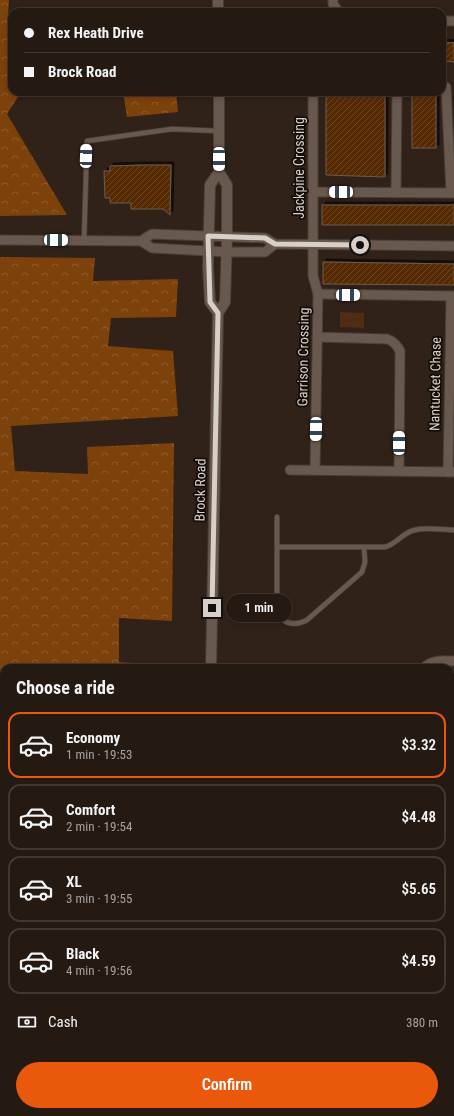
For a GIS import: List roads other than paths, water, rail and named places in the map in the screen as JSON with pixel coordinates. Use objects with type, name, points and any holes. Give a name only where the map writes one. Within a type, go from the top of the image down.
[{"type":"main road","name":"Brock Road","points":[[211,664],[218,313],[224,302],[227,237],[227,185],[219,172],[219,96]]},
{"type":"main road","name":"Brock Road","points":[[218,313],[210,302],[208,236],[210,185],[219,172]]},
{"type":"street","points":[[313,192],[453,193],[447,86]]},
{"type":"street","name":"Jackpine Crossing","points":[[312,244],[313,96]]},
{"type":"street","points":[[396,96],[396,192]]},
{"type":"street","points":[[141,241],[152,234],[265,238],[275,244],[454,246]]},
{"type":"street","points":[[0,240],[141,241],[152,248],[226,252],[265,252],[275,244]]},
{"type":"street","name":"Garrison Crossing","points":[[312,244],[313,281],[318,294],[315,470]]},
{"type":"street","points":[[318,294],[452,296]]},
{"type":"street","name":"Nantucket Chase","points":[[451,472],[452,296]]},
{"type":"street","points":[[317,337],[387,339],[393,341],[397,345],[400,352],[399,471]]},
{"type":"street","points":[[290,470],[451,472]]},
{"type":"street","points":[[428,664],[438,660],[454,661]]},
{"type":"lane","points":[[84,240],[86,141],[172,129],[219,132]]},
{"type":"lane","points":[[277,517],[277,612],[280,618],[287,623],[297,625],[307,620],[362,572],[366,562],[364,547]]},
{"type":"lane","points":[[277,547],[364,547],[393,545],[407,533],[416,530],[454,530]]}]
